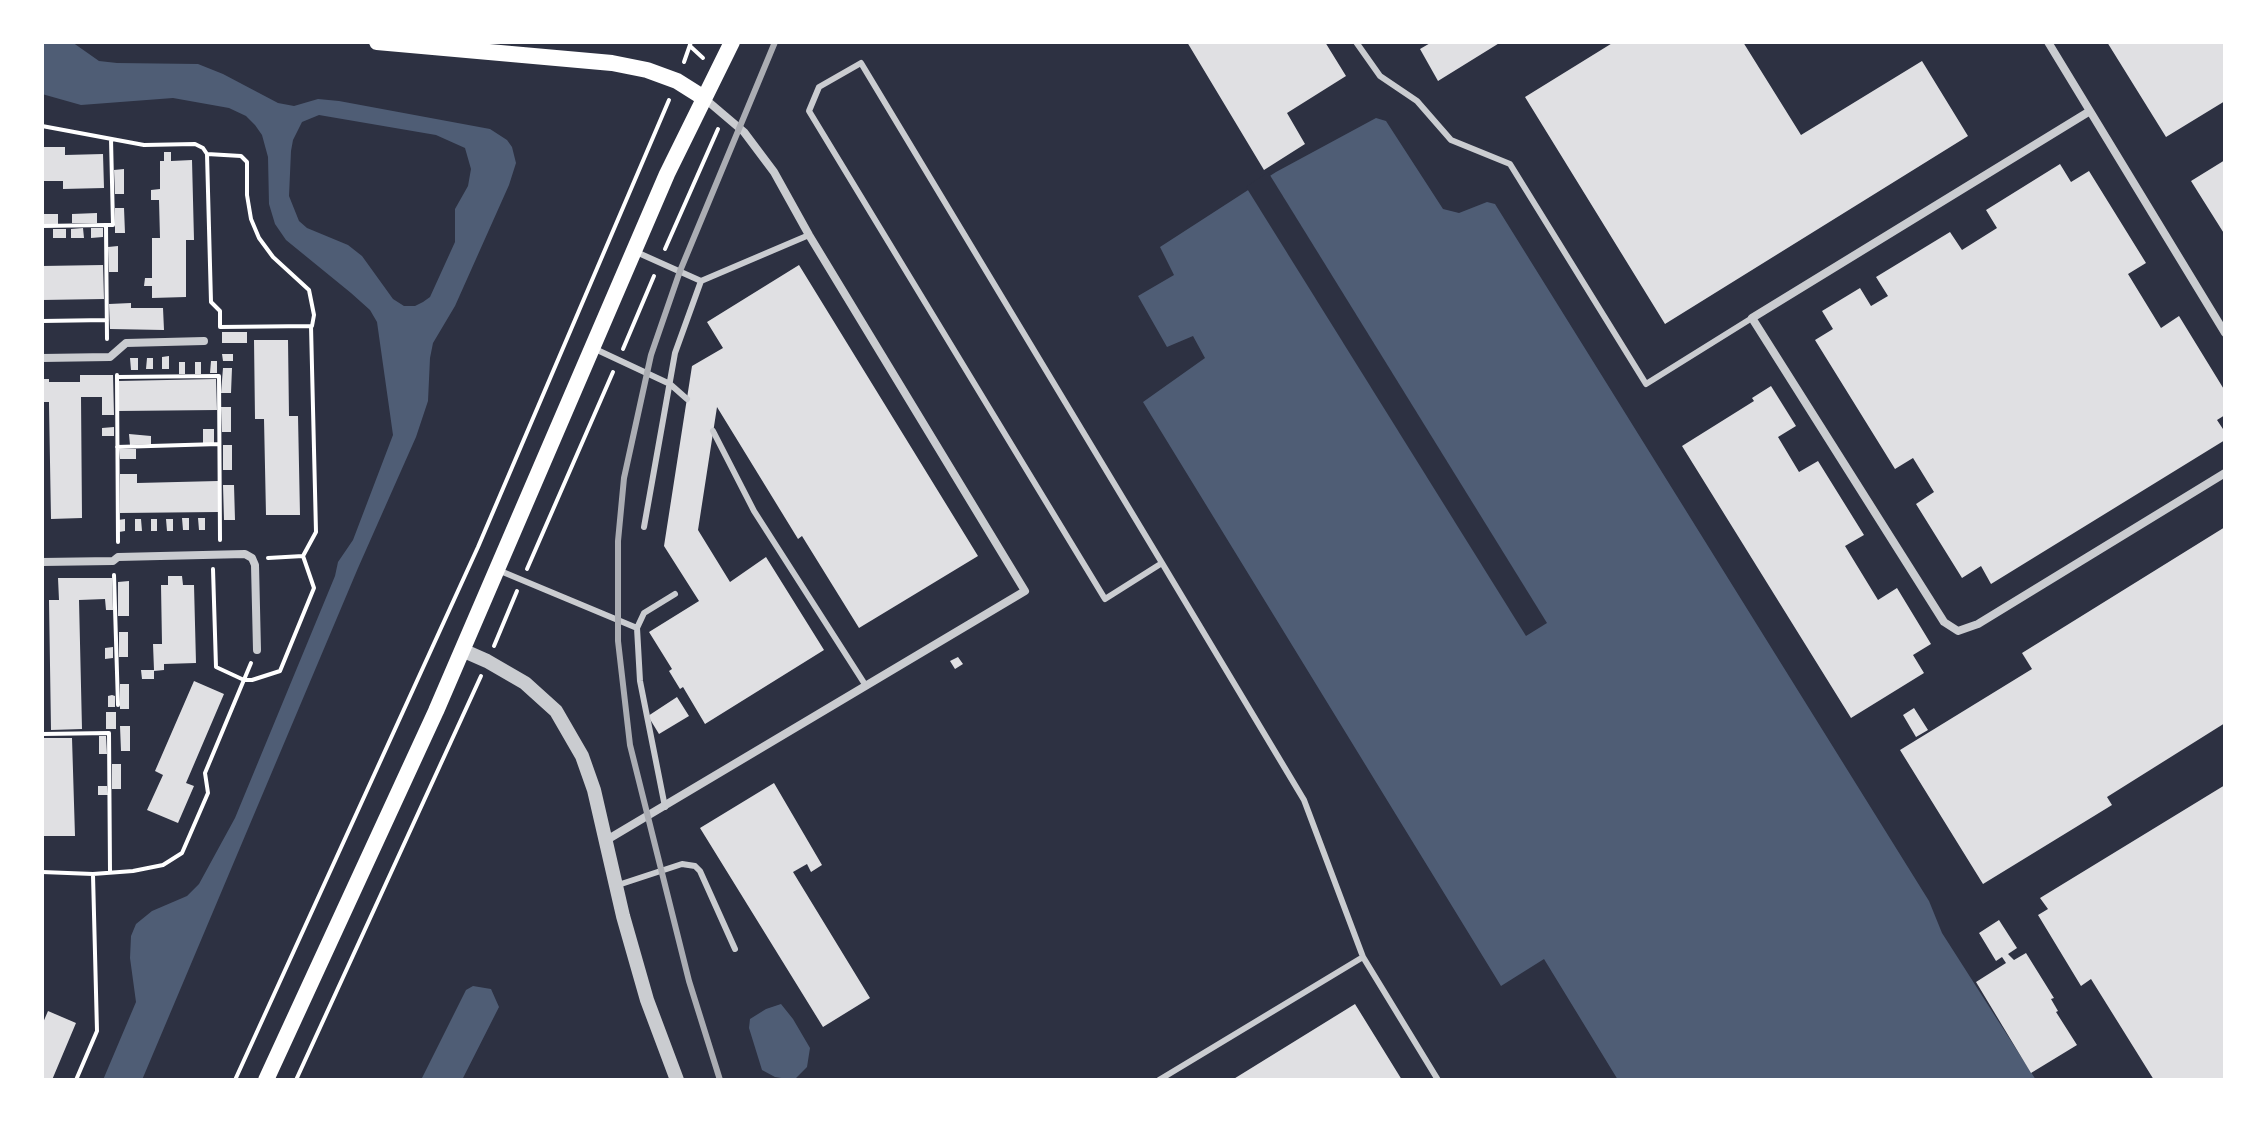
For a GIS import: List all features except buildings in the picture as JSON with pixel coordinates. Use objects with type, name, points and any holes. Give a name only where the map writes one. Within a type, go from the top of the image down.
[{"type":"main road","points":[[377,42],[612,63],[647,70],[677,81],[704,98]]},
{"type":"main road","points":[[266,1080],[498,570],[634,251],[732,42]]},
{"type":"street","points":[[2048,42],[2225,333]]},
{"type":"street","points":[[604,842],[1025,591],[774,172],[744,132],[704,98]]},
{"type":"street","points":[[2090,111],[1752,318],[1944,622],[1958,631],[1978,624],[2225,473]]},
{"type":"street","points":[[42,358],[107,357],[126,343],[204,341]]},
{"type":"street","points":[[42,562],[245,554],[252,558],[255,565],[257,650]]},
{"type":"street","points":[[462,650],[525,683],[556,711],[586,767],[594,790],[614,886],[647,1000],[677,1080]]},
{"type":"lane","points":[[1356,42],[1380,76],[1417,101],[1451,140],[1510,164],[1646,384],[1752,318]]},
{"type":"lane","points":[[1162,563],[1105,599],[809,111],[819,87],[861,63],[1162,563],[1304,800],[1363,957],[1438,1080]]},
{"type":"lane","points":[[644,527],[675,353],[701,281],[809,235]]},
{"type":"lane","points":[[634,251],[701,281]]},
{"type":"lane","points":[[593,348],[670,384],[687,399]]},
{"type":"lane","points":[[713,431],[754,511],[866,686]]},
{"type":"lane","points":[[498,570],[637,628]]},
{"type":"lane","points":[[665,807],[640,681],[637,628],[644,613],[675,594]]},
{"type":"lane","points":[[614,886],[682,864],[695,866],[735,949]]},
{"type":"lane","points":[[1159,1080],[1363,957]]},
{"type":"path","points":[[235,1080],[484,533],[677,81]]},
{"type":"path","points":[[500,630],[724,115]]},
{"type":"path","points":[[42,126],[144,145],[195,144],[203,148],[207,154],[211,302],[220,311],[220,327],[311,326]]},
{"type":"path","points":[[42,226],[113,225],[111,139]]},
{"type":"path","points":[[117,377],[219,376],[216,667],[244,680],[280,671],[314,588],[303,556],[316,532],[311,326],[314,315],[309,290],[273,257],[259,238],[251,219],[247,162],[241,156],[207,154]]},
{"type":"path","points":[[106,225],[107,357]]},
{"type":"path","points":[[42,321],[107,320]]},
{"type":"path","points":[[116,352],[118,705]]},
{"type":"path","points":[[117,447],[219,444]]},
{"type":"path","points":[[255,565],[266,558],[303,556]]},
{"type":"path","points":[[42,872],[93,874],[152,867],[172,861],[182,853],[208,793],[205,773],[257,650]]},
{"type":"path","points":[[296,1080],[474,692]]},
{"type":"path","points":[[42,734],[109,733],[110,872]]},
{"type":"path","points":[[76,1080],[97,1031],[93,874]]},
{"type":"water","points":[[42,42],[72,42],[99,61],[198,64],[278,103],[294,106],[318,99],[339,101],[490,129],[507,140],[516,163],[455,306],[433,343],[428,401],[416,437],[142,1080],[103,1080],[136,1002],[130,958],[131,936],[136,924],[152,911],[187,896],[199,884],[235,818],[335,576],[338,562],[353,540],[393,435],[377,322],[370,310],[286,240],[275,224],[269,204],[268,157],[262,135],[246,116],[229,108],[173,98],[81,105],[42,94]],"holes":[[[319,115],[436,135],[465,148],[471,169],[468,186],[455,209],[455,242],[430,297],[415,306],[404,306],[393,299],[362,256],[348,245],[307,228],[299,221],[289,196],[293,140],[302,122]]]},
{"type":"water","points":[[1376,118],[1386,121],[1443,209],[1459,213],[1487,202],[1495,204],[1929,901],[1942,933],[2036,1080],[1618,1080],[1544,959],[1501,986],[1143,402],[1205,358],[1193,336],[1167,347],[1138,296],[1174,275],[1160,247],[1276,172]]},
{"type":"water","points":[[473,986],[491,989],[499,1007],[462,1080],[421,1080],[466,990]]},
{"type":"water","points":[[781,1004],[810,1048],[807,1067],[794,1080],[775,1077],[762,1070],[749,1028],[750,1019]]},
{"type":"pier","points":[[1268,172],[1547,623],[1526,636],[1246,187]]},
{"type":"railway","points":[[720,1080],[689,981],[630,745],[618,641],[618,541],[624,478],[651,355],[680,271],[775,42]]}]
